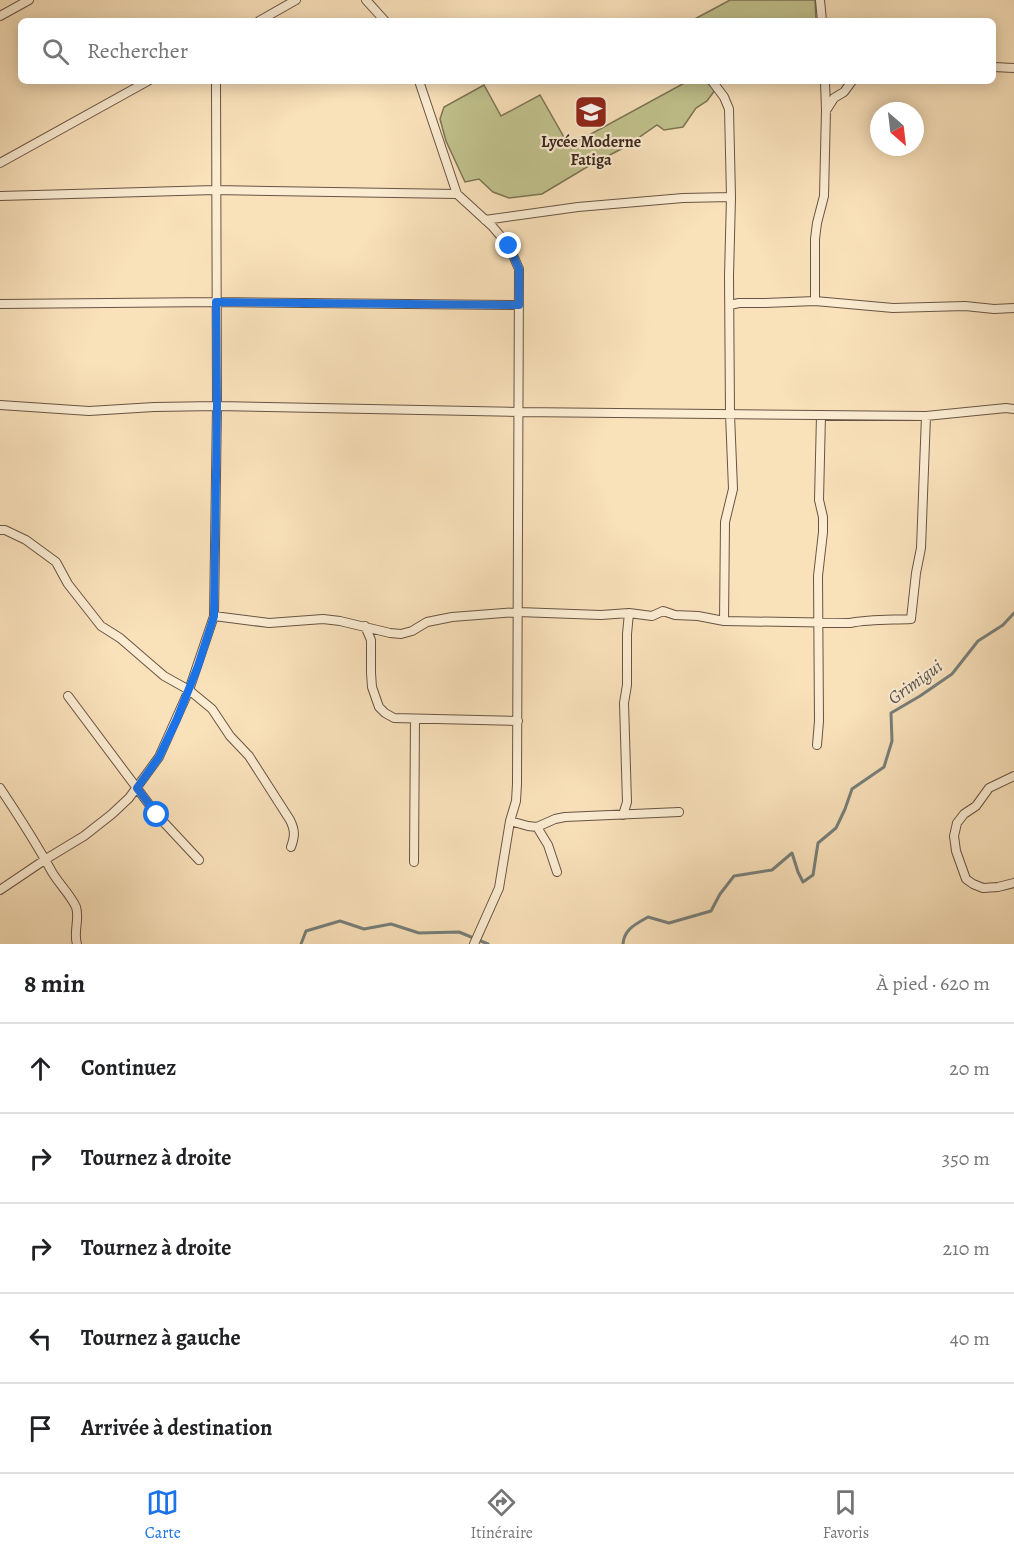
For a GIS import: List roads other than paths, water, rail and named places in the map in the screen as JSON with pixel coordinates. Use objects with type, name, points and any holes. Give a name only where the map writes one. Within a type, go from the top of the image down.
[{"type":"street","points":[[0,16],[29,0]]},
{"type":"street","points":[[264,18],[296,0]]},
{"type":"street","points":[[366,0],[382,18]]},
{"type":"street","points":[[820,0],[822,18]]},
{"type":"street","points":[[996,67],[1014,69]]},
{"type":"street","points":[[0,163],[143,84]]},
{"type":"street","points":[[0,890],[84,836],[112,814],[137,788],[159,757],[189,690],[214,616],[217,406],[216,84]]},
{"type":"street","points":[[420,84],[457,194],[509,246],[519,269],[518,784],[500,888],[474,944]]},
{"type":"street","points":[[714,84],[729,109],[731,197],[729,305],[733,489],[725,522],[724,621]]},
{"type":"street","points":[[815,301],[815,239],[824,196],[825,84]]},
{"type":"street","points":[[826,110],[850,84]]},
{"type":"street","points":[[0,195],[215,190],[457,194]]},
{"type":"street","points":[[485,220],[578,207],[682,198],[731,197]]},
{"type":"street","points":[[729,305],[815,301],[893,308],[965,306],[994,309],[1014,308]]},
{"type":"street","points":[[0,304],[216,302],[519,305]]},
{"type":"street","points":[[0,405],[89,411],[217,406],[926,416],[1014,409]]},
{"type":"street","points":[[816,745],[819,721],[818,576],[823,532],[819,500],[821,415]]},
{"type":"street","points":[[214,616],[269,623],[323,619],[401,634],[412,631],[427,622],[452,617],[518,612],[652,616],[663,611],[675,615],[698,616],[724,621],[850,622],[867,619],[880,621],[911,619],[921,548],[926,416]]},
{"type":"street","points":[[0,530],[26,540],[56,562],[68,584],[101,626],[120,638],[164,676],[189,690],[212,709],[230,736],[249,756],[280,802],[294,829],[291,847]]},
{"type":"street","points":[[622,815],[627,802],[624,703],[627,685],[629,614]]},
{"type":"street","points":[[365,626],[372,640],[372,687],[379,706],[385,713],[394,718],[518,722]]},
{"type":"street","points":[[68,696],[157,815],[199,860]]},
{"type":"street","points":[[414,862],[415,719]]},
{"type":"street","points":[[1014,776],[989,788],[976,806],[964,814],[957,824],[954,836],[956,851],[966,879],[983,888],[1014,883]]},
{"type":"street","points":[[0,788],[73,901],[77,910],[75,938],[77,944]]},
{"type":"street","points":[[510,821],[537,827],[565,817],[679,812]]},
{"type":"street","points":[[537,827],[548,845],[557,872]]},
{"type":"waterway","name":"Grimigui","points":[[623,944],[628,931],[648,917],[669,923],[711,911],[720,894],[734,876],[772,870],[792,853],[803,882],[813,875],[818,843],[836,828],[852,789],[884,767],[892,741],[891,713],[952,674],[978,641],[1003,625],[1014,613]]},
{"type":"waterway","name":"Grimigui","points":[[301,944],[306,931],[340,921],[364,929],[391,924],[419,933],[459,932],[488,944]]},
{"type":"place","name":"Lycée Moderne Fatiga","points":[[591,112]]}]
